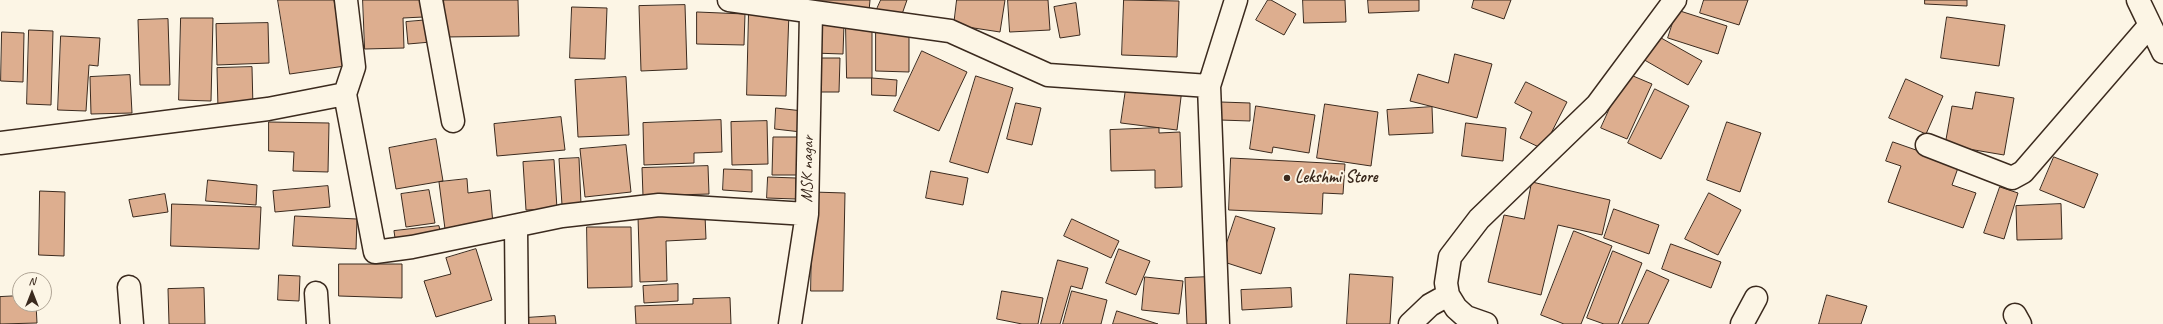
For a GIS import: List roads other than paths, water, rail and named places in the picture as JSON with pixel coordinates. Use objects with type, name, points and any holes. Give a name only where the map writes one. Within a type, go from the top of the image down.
[{"type":"street","points":[[346,0],[354,67],[345,94],[375,252],[516,227],[562,216],[659,205],[807,214]]},
{"type":"street","points":[[431,0],[452,121]]},
{"type":"street","points":[[729,0],[811,13],[950,31],[1048,75],[1209,86]]},
{"type":"street","points":[[1218,324],[1209,86],[1236,0]]},
{"type":"street","points":[[1486,324],[1466,317],[1456,308],[1448,295],[1446,283],[1450,257],[1479,219],[1597,105],[1675,0]]},
{"type":"street","points":[[2138,0],[2163,52]]},
{"type":"street","name":"MSK nagar","points":[[790,324],[807,214],[811,13]]},
{"type":"street","points":[[1927,145],[2012,178],[2023,172],[2150,25]]},
{"type":"street","points":[[0,143],[268,110],[345,94]]},
{"type":"street","points":[[516,227],[516,324]]},
{"type":"street","points":[[129,287],[132,324]]},
{"type":"street","points":[[316,293],[318,324]]},
{"type":"street","points":[[1410,324],[1430,305],[1448,295]]},
{"type":"street","points":[[1742,324],[1756,298]]},
{"type":"place","name":"Lekshmi Store","points":[[1287,178]]}]
